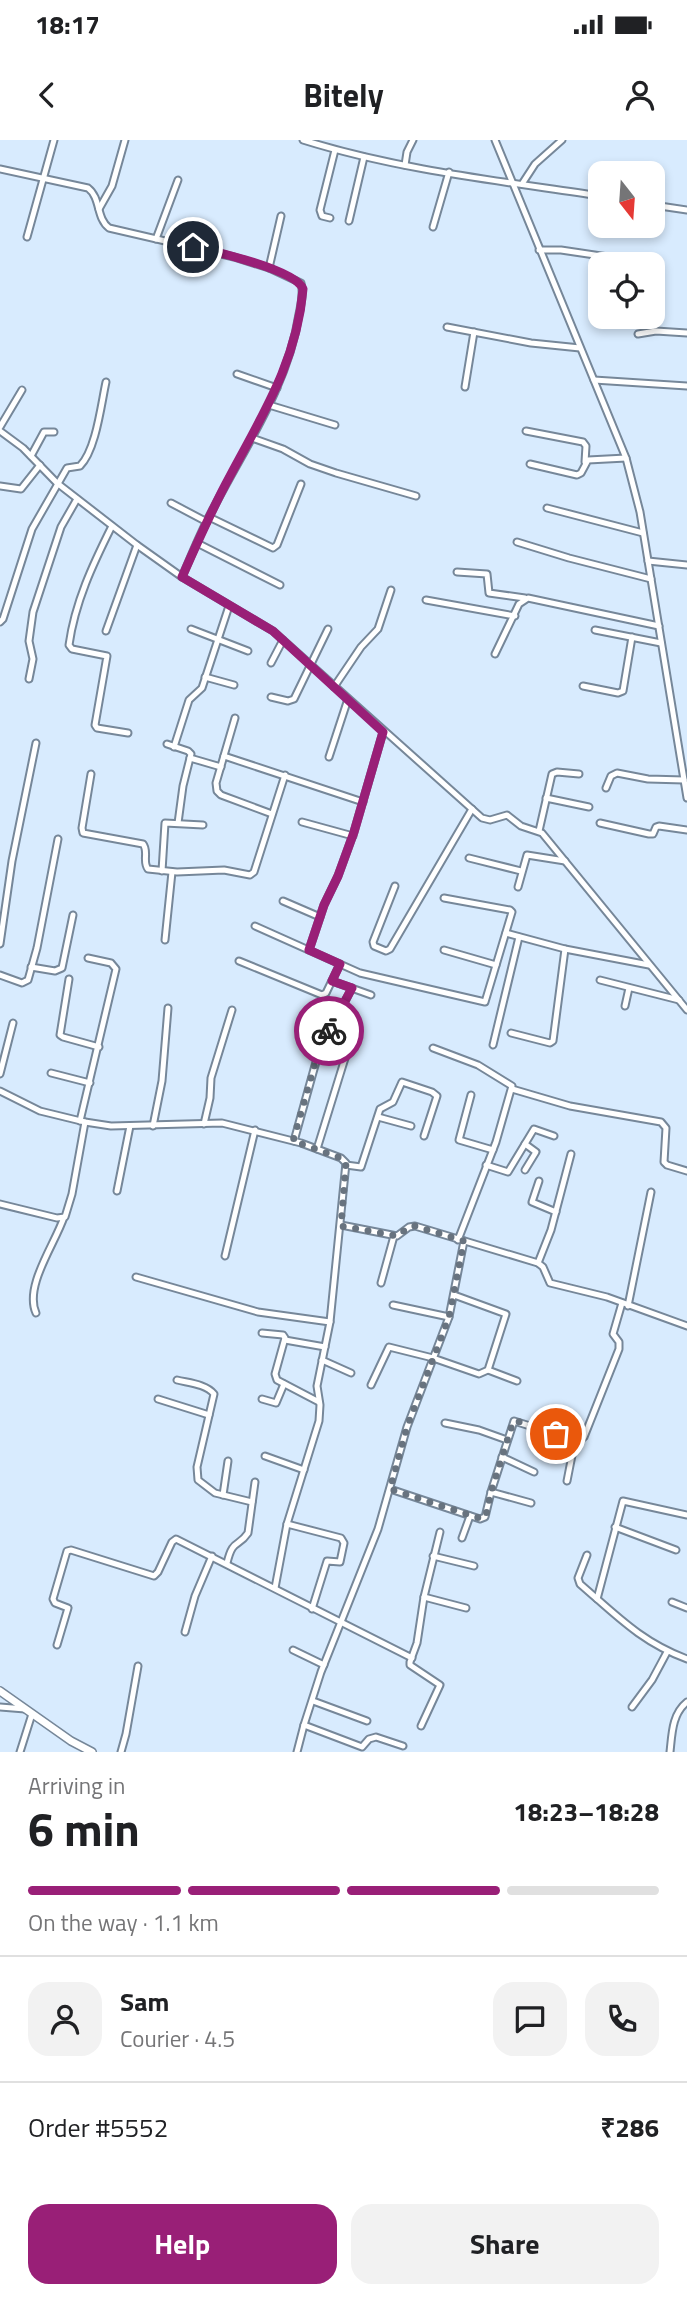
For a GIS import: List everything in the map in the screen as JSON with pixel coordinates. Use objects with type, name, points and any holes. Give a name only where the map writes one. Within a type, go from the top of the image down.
[{"type":"street","points":[[27,237],[54,140]]},
{"type":"street","points":[[99,209],[111,186],[125,140]]},
{"type":"street","points":[[303,140],[405,165],[588,195]]},
{"type":"street","points":[[405,165],[413,140]]},
{"type":"street","points":[[495,140],[626,458],[643,533],[687,798]]},
{"type":"street","points":[[522,184],[539,159],[562,140]]},
{"type":"street","points":[[330,218],[322,216],[320,210],[335,150]]},
{"type":"street","points":[[349,222],[364,156]]},
{"type":"street","points":[[0,169],[91,190],[105,225],[270,268],[299,281],[303,289],[295,342],[277,388],[208,519],[182,577]]},
{"type":"street","points":[[433,227],[449,172]]},
{"type":"street","points":[[156,239],[178,180]]},
{"type":"street","points":[[665,207],[687,210]]},
{"type":"street","points":[[270,268],[281,216]]},
{"type":"street","points":[[539,250],[588,254]]},
{"type":"street","points":[[447,327],[531,343],[580,348]]},
{"type":"street","points":[[638,334],[656,331],[687,332]]},
{"type":"street","points":[[465,387],[474,332]]},
{"type":"street","points":[[237,374],[277,388]]},
{"type":"street","points":[[594,380],[687,386]]},
{"type":"street","points":[[0,622],[32,529],[68,466],[80,466],[86,458],[106,382]]},
{"type":"street","points":[[22,390],[0,429],[57,483],[182,577],[267,627],[471,809],[487,820],[507,815],[521,826],[539,831],[545,836],[687,1010]]},
{"type":"street","points":[[268,405],[335,425]]},
{"type":"street","points":[[526,431],[583,442],[586,446],[585,462],[581,473],[577,475],[530,464]]},
{"type":"street","points":[[31,456],[44,432],[54,432]]},
{"type":"street","points":[[252,438],[283,449],[310,464],[416,496]]},
{"type":"street","points":[[585,462],[591,459],[626,458]]},
{"type":"street","points":[[0,487],[21,489],[40,465]]},
{"type":"street","points":[[172,503],[273,548],[277,545],[301,484]]},
{"type":"street","points":[[29,679],[33,659],[29,645],[32,616],[61,527],[77,499]]},
{"type":"street","points":[[547,508],[643,533]]},
{"type":"street","points":[[111,526],[86,582],[69,645],[72,649],[107,656],[95,726],[128,733]]},
{"type":"street","points":[[517,542],[651,579]]},
{"type":"street","points":[[197,543],[280,585]]},
{"type":"street","points":[[106,631],[136,545]]},
{"type":"street","points":[[648,561],[687,565]]},
{"type":"street","points":[[457,572],[486,575],[489,593],[528,598],[659,626]]},
{"type":"street","points":[[334,687],[361,647],[375,633],[391,590]]},
{"type":"street","points":[[495,653],[522,601],[528,598]]},
{"type":"street","points":[[426,600],[514,615]]},
{"type":"street","points":[[174,747],[189,700],[200,691],[229,606]]},
{"type":"street","points":[[191,629],[248,651]]},
{"type":"street","points":[[271,697],[293,700],[328,629]]},
{"type":"street","points":[[595,630],[661,643]]},
{"type":"street","points":[[583,686],[618,693],[623,691],[632,637]]},
{"type":"street","points":[[271,663],[283,640]]},
{"type":"street","points":[[205,677],[234,685]]},
{"type":"street","points":[[329,757],[348,699]]},
{"type":"street","points":[[235,718],[216,783],[218,793],[272,814]]},
{"type":"street","points":[[309,950],[352,836],[383,732]]},
{"type":"street","points":[[0,944],[12,861],[36,743]]},
{"type":"street","points":[[167,744],[190,752],[178,823]]},
{"type":"street","points":[[224,756],[363,802]]},
{"type":"street","points":[[190,758],[221,767]]},
{"type":"street","points":[[606,788],[611,776],[617,773],[648,779],[684,780]]},
{"type":"street","points":[[91,774],[83,833],[143,844],[146,847],[146,869],[172,872],[220,870],[253,875],[285,775]]},
{"type":"street","points":[[539,831],[552,774],[579,774]]},
{"type":"street","points":[[546,798],[589,807]]},
{"type":"street","points":[[395,886],[373,942],[374,946],[386,951],[390,949],[471,809]]},
{"type":"street","points":[[162,871],[164,824],[168,822],[202,825]]},
{"type":"street","points":[[302,822],[352,836]]},
{"type":"street","points":[[600,823],[649,834],[653,834],[658,826],[687,830]]},
{"type":"street","points":[[0,975],[24,983],[28,980],[58,839]]},
{"type":"street","points":[[518,887],[525,856],[528,854],[565,861]]},
{"type":"street","points":[[469,858],[521,871]]},
{"type":"street","points":[[165,940],[172,872]]},
{"type":"street","points":[[255,926],[340,964],[379,978],[483,1002],[486,1000],[512,913],[510,910],[444,898]]},
{"type":"street","points":[[283,901],[320,917]]},
{"type":"street","points":[[31,967],[60,970],[73,915]]},
{"type":"street","points":[[506,933],[565,949],[649,965]]},
{"type":"street","points":[[493,1045],[519,937]]},
{"type":"street","points":[[511,1032],[550,1043],[553,1041],[565,949]]},
{"type":"street","points":[[444,950],[496,965]]},
{"type":"street","points":[[36,1313],[32,1303],[33,1290],[57,1238],[72,1194],[90,1083],[116,969],[111,963],[88,958]]},
{"type":"street","points":[[239,961],[319,995],[325,994],[340,964]]},
{"type":"street","points":[[69,979],[60,1035],[99,1046]]},
{"type":"street","points":[[600,980],[679,1000]]},
{"type":"street","points":[[332,981],[371,995]]},
{"type":"street","points":[[293,1141],[319,1051],[352,988]]},
{"type":"street","points":[[625,1006],[629,988]]},
{"type":"street","points":[[153,1126],[162,1081],[168,1008]]},
{"type":"street","points":[[204,1124],[211,1078],[232,1010]]},
{"type":"street","points":[[0,1074],[13,1023]]},
{"type":"street","points":[[297,1752],[324,1665],[371,1548],[407,1427],[449,1317],[461,1241],[512,1090],[509,1083],[485,1069],[433,1048]]},
{"type":"street","points":[[317,1149],[346,1055]]},
{"type":"street","points":[[51,1073],[90,1083]]},
{"type":"street","points":[[346,1165],[361,1167],[382,1107],[394,1101],[402,1082],[437,1096],[424,1136]]},
{"type":"street","points":[[512,1090],[570,1105],[661,1122],[666,1128],[664,1162],[687,1171]]},
{"type":"street","points":[[0,1091],[40,1111],[111,1126],[222,1123],[255,1130],[341,1158],[346,1165],[330,1322],[317,1385],[319,1421],[287,1524],[275,1588]]},
{"type":"street","points":[[471,1095],[459,1140],[493,1150]]},
{"type":"street","points":[[378,1117],[411,1126]]},
{"type":"street","points":[[117,1191],[130,1126]]},
{"type":"street","points":[[486,1165],[510,1171],[534,1129],[554,1136]]},
{"type":"street","points":[[225,1256],[255,1130]]},
{"type":"street","points":[[524,1144],[536,1152],[526,1170]]},
{"type":"street","points":[[538,1263],[556,1212],[571,1154]]},
{"type":"street","points":[[539,1181],[532,1202],[556,1212]]},
{"type":"street","points":[[390,1489],[480,1519],[485,1517],[512,1424],[516,1421],[575,1440],[584,1437],[617,1355],[620,1344],[613,1334],[625,1304],[651,1192]]},
{"type":"street","points":[[0,1204],[64,1217]]},
{"type":"street","points":[[341,1226],[394,1236],[400,1236],[409,1227],[415,1226],[538,1263],[543,1267],[550,1283],[600,1295],[687,1326]]},
{"type":"street","points":[[381,1283],[394,1236]]},
{"type":"street","points":[[136,1276],[258,1312],[330,1322]]},
{"type":"street","points":[[454,1295],[506,1314],[488,1370]]},
{"type":"street","points":[[394,1305],[449,1317]]},
{"type":"street","points":[[262,1334],[283,1335],[285,1340],[275,1374],[277,1380],[319,1402]]},
{"type":"street","points":[[285,1340],[325,1348]]},
{"type":"street","points":[[372,1385],[389,1347],[433,1358],[479,1374],[488,1370],[517,1381]]},
{"type":"street","points":[[322,1360],[351,1373]]},
{"type":"street","points":[[177,1380],[204,1386],[213,1391],[214,1395],[196,1477],[212,1492],[252,1502]]},
{"type":"street","points":[[262,1399],[276,1403],[284,1384]]},
{"type":"street","points":[[158,1399],[209,1416]]},
{"type":"street","points":[[445,1423],[468,1427],[507,1440]]},
{"type":"street","points":[[567,1482],[575,1440]]},
{"type":"street","points":[[265,1456],[304,1470]]},
{"type":"street","points":[[502,1457],[534,1472]]},
{"type":"street","points":[[223,1495],[228,1461]]},
{"type":"street","points":[[227,1563],[232,1546],[247,1534],[256,1482]]},
{"type":"street","points":[[491,1492],[531,1503]]},
{"type":"street","points":[[597,1599],[621,1503],[625,1500],[687,1515]]},
{"type":"street","points":[[462,1538],[470,1516]]},
{"type":"street","points":[[287,1524],[341,1538],[344,1543],[340,1562],[327,1561],[312,1609]]},
{"type":"street","points":[[615,1527],[676,1550]]},
{"type":"street","points":[[421,1726],[440,1687],[438,1682],[410,1664],[419,1635],[424,1597],[440,1532]]},
{"type":"street","points":[[57,1645],[68,1608],[53,1599],[68,1550],[151,1576],[158,1573],[172,1542],[176,1539],[412,1658]]},
{"type":"street","points":[[587,1555],[578,1581],[641,1637],[687,1660]]},
{"type":"street","points":[[185,1632],[195,1596],[212,1556]]},
{"type":"street","points":[[433,1556],[474,1566]]},
{"type":"street","points":[[424,1597],[466,1608]]},
{"type":"street","points":[[672,1602],[687,1608]]},
{"type":"street","points":[[293,1650],[324,1665]]},
{"type":"street","points":[[632,1707],[652,1680],[667,1652]]},
{"type":"street","points":[[121,1752],[138,1666]]},
{"type":"street","points":[[0,1691],[83,1752]]},
{"type":"street","points":[[313,1701],[367,1721]]},
{"type":"street","points":[[670,1752],[674,1724],[680,1709],[687,1702]]},
{"type":"street","points":[[0,1707],[29,1711]]},
{"type":"street","points":[[20,1752],[29,1711]]},
{"type":"street","points":[[304,1725],[362,1747],[369,1739],[376,1737],[403,1746]]},
{"type":"street","points":[[71,1741],[92,1752]]},
{"type":"way so far","points":[[329,1031],[316,1060],[293,1141],[341,1158],[346,1163],[341,1226],[397,1236],[415,1226],[464,1241],[449,1317],[407,1427],[390,1489],[482,1519],[486,1515],[513,1422],[556,1434]]},
{"type":"route","points":[[193,247],[270,268],[299,281],[303,289],[295,342],[286,369],[211,513],[182,577],[273,631],[383,732],[354,832],[309,950],[340,964],[332,981],[352,988],[329,1031]]}]
